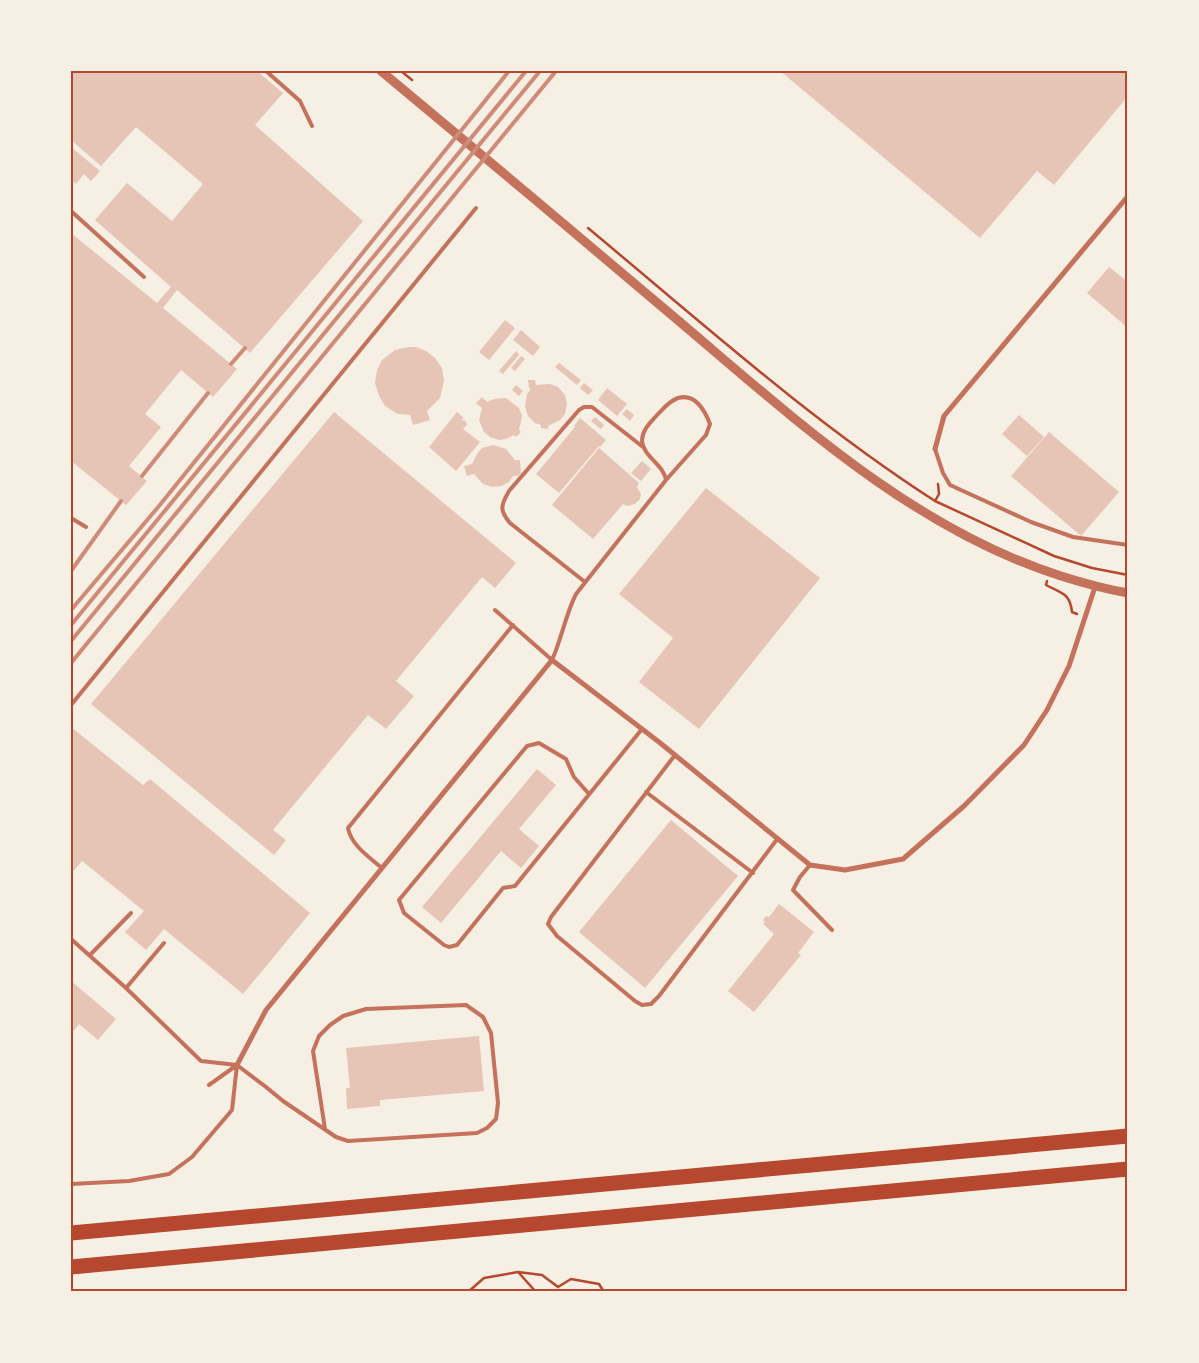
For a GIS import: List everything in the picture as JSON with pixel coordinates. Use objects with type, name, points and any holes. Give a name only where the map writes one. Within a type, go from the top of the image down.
[{"type":"highway","points":[[71,1234],[1128,1136]]},
{"type":"highway","points":[[71,1267],[1128,1169]]},
{"type":"street","points":[[381,71],[773,400],[876,480],[917,508],[959,533],[993,550],[1048,572],[1095,587],[1128,593]]},
{"type":"street","points":[[936,450],[944,416],[1128,196]]},
{"type":"street","points":[[237,1065],[266,1010],[552,660],[675,755],[810,865],[844,870],[903,859],[964,806],[1024,745],[1042,717],[1069,666],[1095,587]]},
{"type":"lane","points":[[266,71],[300,101],[312,126]]},
{"type":"lane","points":[[71,705],[476,208]]},
{"type":"lane","points":[[71,211],[144,277]]},
{"type":"lane","points":[[495,610],[552,660],[559,644],[567,612],[576,594],[666,480],[706,435],[710,424],[706,412],[698,403],[686,398],[678,398],[667,404],[644,430],[642,440],[644,447]]},
{"type":"lane","points":[[585,582],[510,523],[504,516],[503,502],[510,491],[579,410],[584,407],[592,407],[644,447],[665,474],[666,480]]},
{"type":"lane","points":[[936,450],[943,473],[950,485],[1031,522],[1073,537],[1128,545]]},
{"type":"lane","points":[[71,518],[86,527]]},
{"type":"lane","points":[[382,868],[365,854],[349,836],[348,828],[513,625]]},
{"type":"lane","points":[[589,794],[574,777],[566,759],[540,743],[527,746],[399,900],[404,913],[444,946],[449,947],[457,944],[503,888],[515,886],[642,730]]},
{"type":"lane","points":[[675,755],[551,917],[548,924],[557,936],[635,1001],[642,1005],[651,1004],[659,996],[778,838]]},
{"type":"lane","points":[[646,792],[753,873]]},
{"type":"lane","points":[[810,865],[800,877],[793,890],[832,930]]},
{"type":"lane","points":[[90,955],[131,913]]},
{"type":"lane","points":[[71,939],[126,988],[201,1061],[237,1065],[283,1101],[336,1137],[348,1141],[477,1133],[487,1128],[496,1119],[498,1103],[491,1032],[483,1017],[466,1005],[366,1009],[343,1016],[330,1025],[319,1036],[313,1051],[325,1129]]},
{"type":"lane","points":[[126,988],[164,942]]},
{"type":"lane","points":[[209,1085],[237,1065]]},
{"type":"lane","points":[[71,1184],[129,1181],[169,1174],[192,1158],[232,1110],[237,1065]]},
{"type":"path","points":[[587,227],[784,391],[853,445],[935,501],[1054,556],[1092,568],[1128,576]]},
{"type":"path","points":[[1054,556],[1048,572],[1046,585],[1066,595],[1071,602],[1072,612],[1085,618]]},
{"type":"path","points":[[518,1272],[536,1292]]},
{"type":"path","points":[[468,1292],[484,1278],[518,1272],[542,1275],[558,1287],[571,1279],[599,1284],[604,1292]]},
{"type":"building","points":[[71,71],[257,71],[283,93],[255,125],[363,221],[250,353],[177,290],[163,308],[237,369],[213,397],[181,370],[145,414],[161,427],[129,466],[147,481],[126,505],[71,461],[71,233],[157,303],[171,287],[95,220],[127,183],[172,221],[203,184],[136,127],[101,166],[71,140]]},
{"type":"building","points":[[780,71],[1128,71],[1128,96],[1054,185],[1037,171],[980,238]]},
{"type":"building","points":[[71,147],[100,171],[91,181],[84,174],[76,184],[71,180]]},
{"type":"building","points":[[1109,267],[1128,282],[1128,328],[1087,293]]},
{"type":"building","points":[[505,320],[515,328],[489,360],[479,352]]},
{"type":"building","points":[[521,330],[540,347],[533,356],[513,340]]},
{"type":"building","points":[[416,347],[426,351],[435,358],[442,368],[444,381],[440,398],[427,411],[430,420],[413,425],[410,415],[398,414],[385,406],[379,396],[375,383],[377,370],[382,360],[395,350]]},
{"type":"building","points":[[516,351],[519,355],[503,374],[499,371]]},
{"type":"building","points":[[521,356],[525,359],[515,371],[511,368]]},
{"type":"building","points":[[559,363],[581,380],[577,385],[555,367]]},
{"type":"building","points":[[528,380],[535,380],[536,385],[550,384],[558,387],[565,395],[567,404],[565,414],[560,420],[548,426],[548,429],[541,428],[541,425],[535,423],[528,416],[525,406],[527,394],[531,389],[529,388]]},
{"type":"building","points":[[584,383],[593,390],[588,395],[580,388]]},
{"type":"building","points":[[516,385],[523,391],[519,396],[512,390]]},
{"type":"building","points":[[607,388],[627,404],[617,416],[598,400]]},
{"type":"building","points":[[482,397],[487,402],[506,398],[519,408],[522,416],[519,430],[521,432],[516,437],[514,435],[499,440],[490,437],[484,432],[479,420],[482,408],[476,403]]},
{"type":"building","points":[[627,409],[634,415],[630,421],[622,414]]},
{"type":"building","points":[[334,412],[516,563],[495,588],[482,577],[396,681],[414,696],[386,729],[368,715],[273,830],[286,840],[274,855],[91,704]]},
{"type":"building","points":[[457,412],[464,418],[461,420],[466,421],[467,425],[463,429],[480,442],[456,471],[429,447]]},
{"type":"building","points":[[1019,415],[1044,437],[1027,456],[1002,434]]},
{"type":"building","points":[[595,417],[604,425],[601,429],[591,421]]},
{"type":"building","points":[[580,418],[606,440],[559,493],[536,474],[575,427]]},
{"type":"building","points":[[1049,432],[1119,492],[1081,536],[1011,476]]},
{"type":"building","points":[[493,445],[506,449],[515,460],[520,460],[521,473],[518,476],[513,476],[509,482],[501,486],[492,487],[483,484],[474,474],[467,476],[464,466],[472,464],[482,448]]},
{"type":"building","points":[[599,448],[639,483],[637,487],[641,494],[640,499],[635,504],[627,506],[623,504],[593,539],[552,505]]},
{"type":"building","points":[[642,461],[651,469],[641,481],[631,473]]},
{"type":"building","points":[[706,488],[820,578],[699,729],[639,682],[673,638],[619,594]]},
{"type":"building","points":[[71,727],[143,785],[150,779],[310,913],[243,994],[164,929],[146,950],[125,932],[144,911],[82,861],[71,874]]},
{"type":"building","points":[[537,769],[556,785],[519,829],[539,846],[521,868],[501,851],[441,923],[422,907]]},
{"type":"building","points":[[671,820],[738,876],[645,988],[579,932]]},
{"type":"building","points":[[779,904],[814,932],[798,953],[801,955],[754,1012],[728,991],[774,934],[763,924],[765,922],[763,920],[766,916],[769,917]]},
{"type":"building","points":[[71,981],[116,1019],[98,1040],[79,1024],[71,1034]]},
{"type":"building","points":[[479,1036],[484,1091],[380,1100],[380,1106],[347,1109],[346,1088],[350,1088],[346,1048]]},
{"type":"railway","points":[[71,610],[159,506],[509,71]]},
{"type":"railway","points":[[71,625],[526,71]]},
{"type":"railway","points":[[71,641],[540,71]]},
{"type":"railway","points":[[71,663],[556,71]]},
{"type":"railway","points":[[231,364],[245,348]]},
{"type":"railway","points":[[142,476],[208,393]]},
{"type":"railway","points":[[71,571],[121,501]]}]
